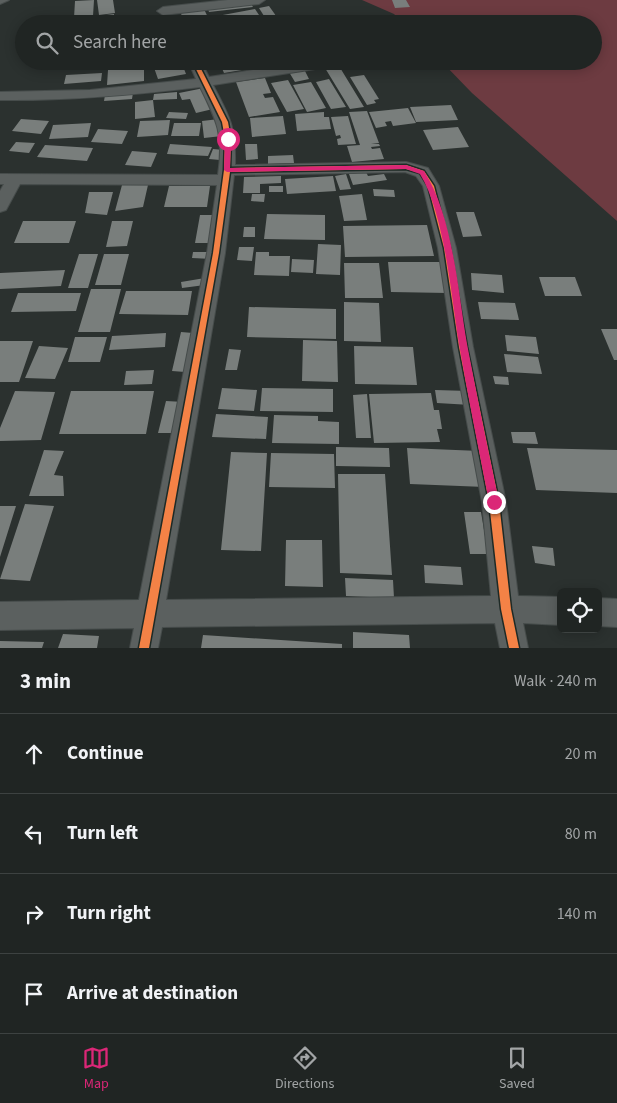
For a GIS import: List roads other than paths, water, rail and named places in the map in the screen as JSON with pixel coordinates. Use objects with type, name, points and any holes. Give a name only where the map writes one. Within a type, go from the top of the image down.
[{"type":"street","points":[[161,6],[259,0]]},
{"type":"street","points":[[144,648],[216,253],[226,175],[228,139],[225,122],[199,70]]},
{"type":"street","points":[[0,96],[129,90],[205,81],[270,70]]},
{"type":"street","points":[[0,206],[8,179],[226,175],[406,167],[422,172],[431,186],[447,248],[494,502],[506,609],[514,648]]},
{"type":"street","points":[[0,616],[506,609],[557,611]]},
{"type":"street","points":[[602,612],[617,613]]}]
